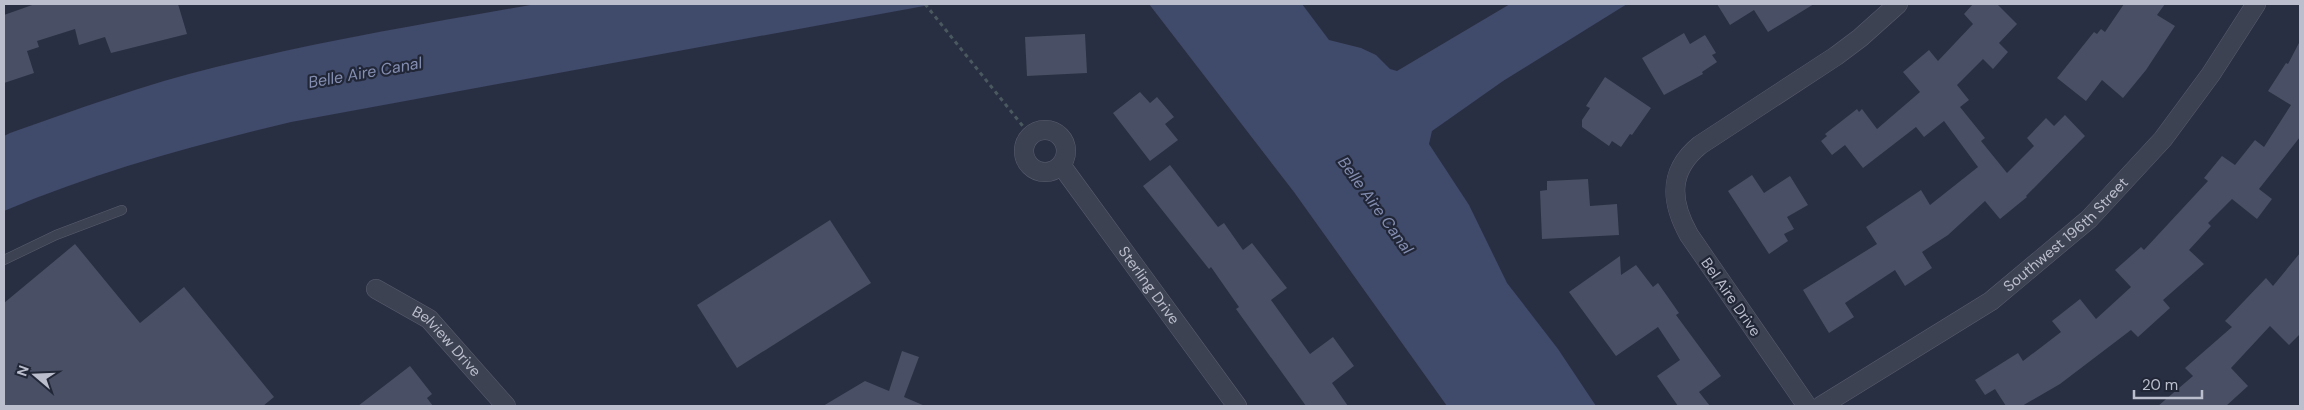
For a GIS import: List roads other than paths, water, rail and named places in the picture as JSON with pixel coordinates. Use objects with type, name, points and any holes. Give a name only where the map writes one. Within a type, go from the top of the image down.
[{"type":"street","name":"Bel Aire Drive","points":[[1807,406],[1683,224],[1675,204],[1676,181],[1683,163],[1700,145],[1836,56],[1860,38],[1898,4]]},
{"type":"street","name":"Southwest 196th Street","points":[[1821,406],[1991,301],[2089,219],[2134,173],[2189,105],[2212,74],[2256,4]]},
{"type":"street","points":[[1043,130],[1057,134],[1062,138],[1066,152],[1061,165],[1049,172],[1036,170],[1030,166],[1024,154],[1024,148],[1030,135],[1043,130]]},
{"type":"street","name":"Sterling Drive","points":[[1061,165],[1237,406]]},
{"type":"street","name":"Belview Drive","points":[[376,289],[429,320],[506,406]]},
{"type":"lane","points":[[4,260],[56,235],[122,210]]},
{"type":"water","name":"Belle Aire Canal","points":[[536,4],[935,4],[291,122],[146,160],[74,184],[4,211],[4,136],[10,133],[138,89],[216,67],[415,25]]},
{"type":"water","name":"Belle Aire Canal","points":[[1149,4],[1302,4],[1329,40],[1361,48],[1376,55],[1390,69],[1397,71],[1510,4],[1627,4],[1503,81],[1432,131],[1429,144],[1469,205],[1507,283],[1558,349],[1596,406],[1447,406],[1294,192]]}]
